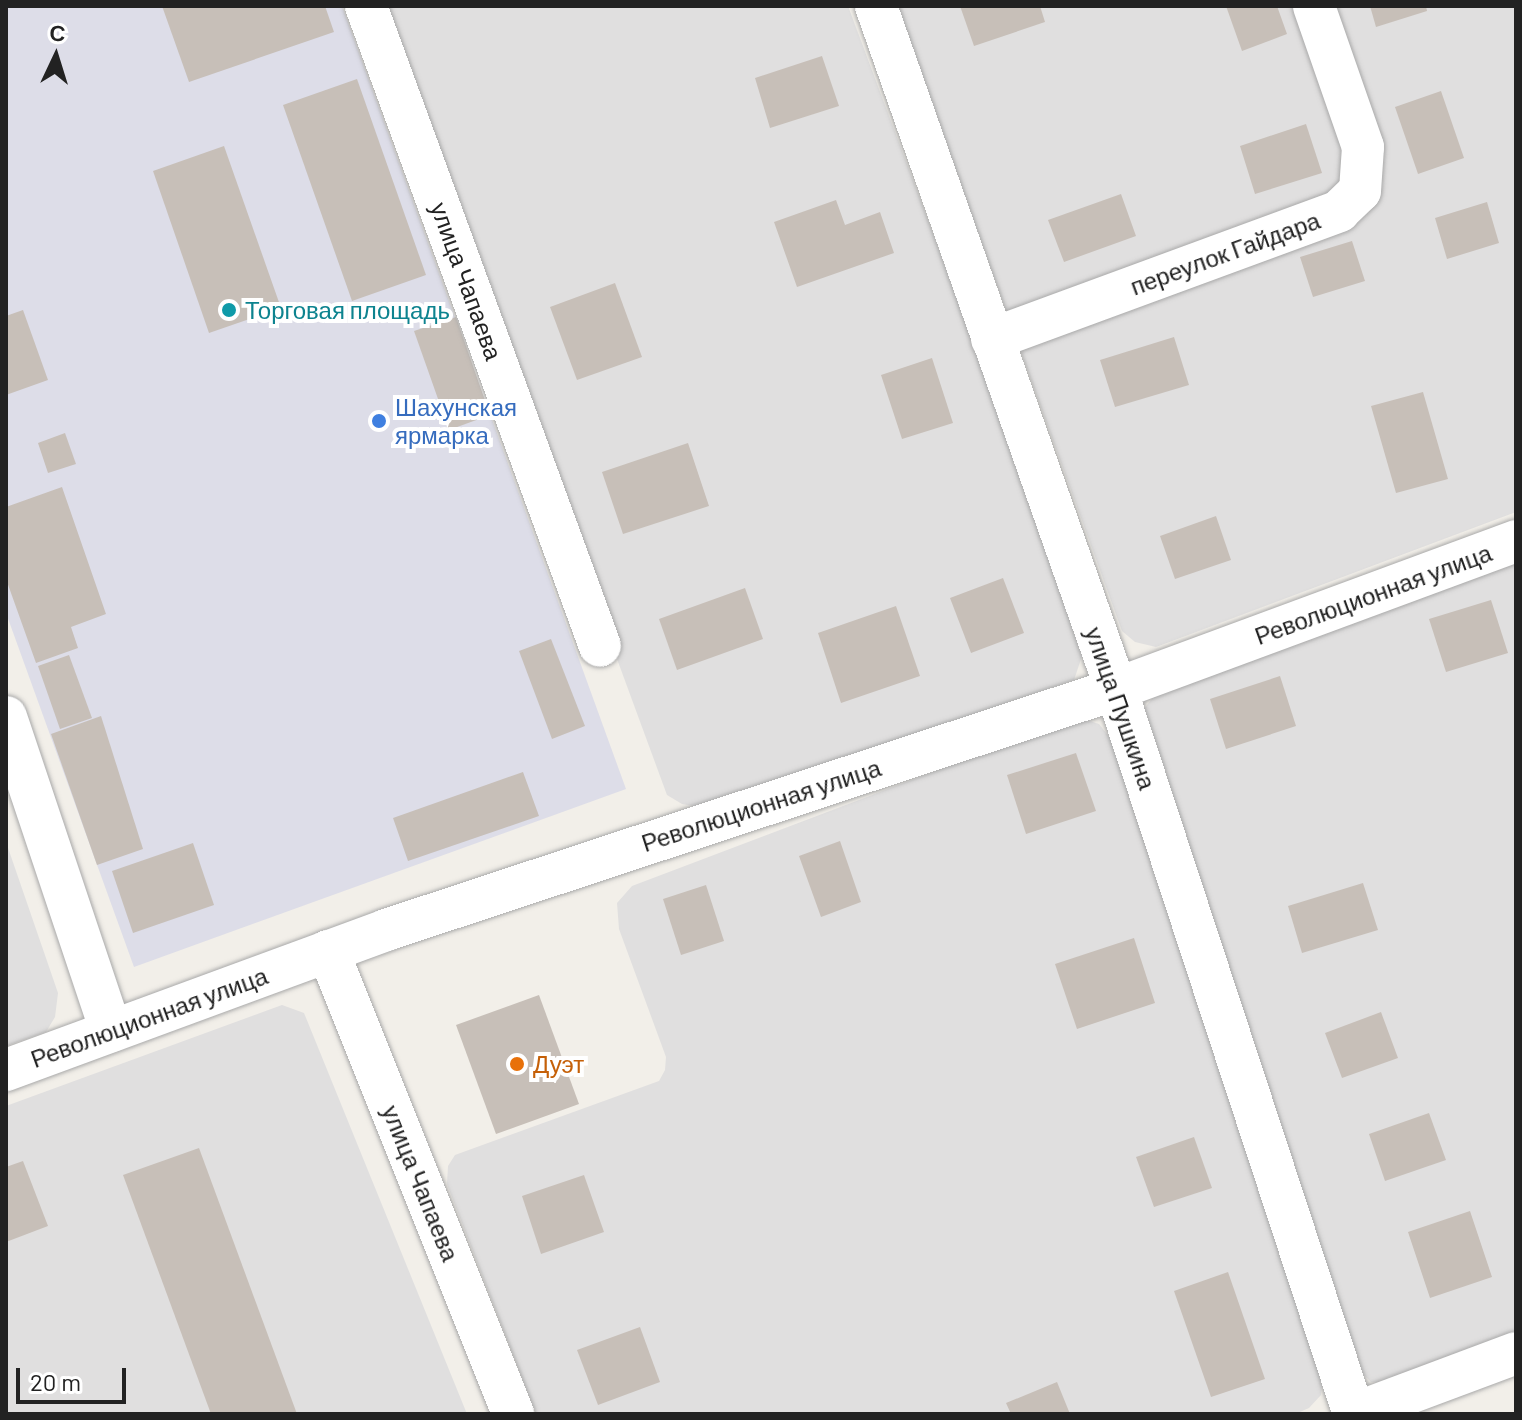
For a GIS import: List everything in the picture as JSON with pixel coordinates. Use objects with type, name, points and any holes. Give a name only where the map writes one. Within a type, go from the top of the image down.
[{"type":"street","name":"улица Чапаева","points":[[366,6],[600,646]]},
{"type":"street","name":"улица Пушкина","points":[[876,6],[1116,689],[1354,1414]]},
{"type":"street","name":"переулок Гайдара","points":[[992,339],[1339,211],[1360,191],[1363,147],[1314,6]]},
{"type":"street","name":"Революционная улица","points":[[6,1070],[328,951],[672,833],[1116,689],[1516,541]]},
{"type":"street","points":[[6,717],[111,1031]]},
{"type":"street","name":"улица Чапаева","points":[[328,951],[513,1414]]},
{"type":"street","points":[[1354,1414],[1516,1353]]},
{"type":"shaded area","name":"Торговая площадь","points":[[6,6],[342,6],[626,789],[134,967],[6,613]]},
{"type":"shaded area","points":[[377,6],[848,6],[1086,644],[1074,680],[700,807],[682,804],[667,795]]},
{"type":"shaded area","points":[[896,6],[1516,6],[1516,512],[1156,647],[1135,642],[1122,631]]},
{"type":"shaded area","points":[[1516,562],[1516,1337],[1394,1384],[1371,1382],[1360,1371],[1144,709],[1157,692]]},
{"type":"shaded area","points":[[1078,717],[1099,724],[1110,738],[1323,1372],[1321,1395],[1309,1408],[1295,1414],[536,1414],[447,1184],[448,1166],[455,1155],[659,1081],[665,1070],[666,1057],[619,929],[617,903],[632,886]]},
{"type":"shaded area","points":[[6,842],[58,993],[55,1017],[46,1032],[6,1046]]},
{"type":"shaded area","points":[[282,1005],[304,1013],[467,1414],[6,1414],[6,1106]]},
{"type":"building","points":[[162,6],[325,6],[334,32],[189,82]]},
{"type":"building","points":[[960,6],[1040,6],[1045,22],[974,46]]},
{"type":"building","points":[[1226,6],[1277,6],[1287,34],[1242,51]]},
{"type":"building","points":[[1370,6],[1426,6],[1427,11],[1376,27]]},
{"type":"building","points":[[822,56],[839,106],[770,128],[755,78]]},
{"type":"building","points":[[357,79],[426,275],[352,301],[283,105]]},
{"type":"building","points":[[1441,91],[1464,158],[1418,174],[1395,107]]},
{"type":"building","points":[[1306,124],[1322,173],[1255,194],[1240,146]]},
{"type":"building","points":[[224,146],[281,308],[209,333],[153,171]]},
{"type":"building","points":[[1121,194],[1136,236],[1064,262],[1048,220]]},
{"type":"building","points":[[836,200],[845,225],[880,212],[894,253],[797,287],[774,222]]},
{"type":"building","points":[[1487,202],[1499,243],[1447,259],[1435,218]]},
{"type":"building","points":[[1352,241],[1365,281],[1313,297],[1300,257]]},
{"type":"building","points":[[615,283],[642,357],[577,380],[550,307]]},
{"type":"building","points":[[23,310],[48,380],[6,395],[6,316]]},
{"type":"building","points":[[456,317],[490,415],[449,430],[414,331]]},
{"type":"building","points":[[1174,337],[1189,385],[1115,407],[1100,360]]},
{"type":"building","points":[[932,358],[953,423],[902,439],[881,375]]},
{"type":"building","points":[[1423,392],[1448,479],[1396,493],[1371,406]]},
{"type":"building","points":[[65,433],[76,464],[48,473],[38,443]]},
{"type":"building","points":[[688,443],[709,506],[623,534],[602,472]]},
{"type":"building","points":[[62,487],[106,614],[71,627],[78,648],[36,663],[6,579],[6,507]]},
{"type":"building","points":[[1216,516],[1231,560],[1175,579],[1160,536]]},
{"type":"building","points":[[1003,578],[1024,633],[971,653],[950,598]]},
{"type":"building","points":[[745,588],[763,639],[677,670],[659,619]]},
{"type":"building","points":[[1491,600],[1508,653],[1446,672],[1429,619]]},
{"type":"building","points":[[896,606],[920,676],[841,703],[818,633]]},
{"type":"building","points":[[551,639],[585,726],[552,739],[519,651]]},
{"type":"building","points":[[69,655],[92,718],[60,729],[38,666]]},
{"type":"building","points":[[1280,676],[1296,726],[1226,749],[1210,699]]},
{"type":"building","points":[[101,716],[143,849],[97,865],[51,734]]},
{"type":"building","points":[[1076,753],[1096,811],[1026,834],[1007,775]]},
{"type":"building","points":[[523,772],[539,816],[408,861],[393,818]]},
{"type":"building","points":[[840,841],[861,902],[821,917],[799,856]]},
{"type":"building","points":[[193,843],[214,905],[133,933],[112,871]]},
{"type":"building","points":[[1363,883],[1378,930],[1302,953],[1288,906]]},
{"type":"building","points":[[706,885],[724,941],[681,955],[663,899]]},
{"type":"building","points":[[1134,938],[1155,1003],[1077,1029],[1055,964]]},
{"type":"building","name":"Дуэт","points":[[539,995],[579,1104],[496,1134],[456,1025]]},
{"type":"building","points":[[1381,1012],[1398,1058],[1342,1078],[1325,1033]]},
{"type":"building","points":[[1429,1113],[1446,1160],[1385,1181],[1369,1134]]},
{"type":"building","points":[[1194,1137],[1212,1188],[1154,1207],[1136,1157]]},
{"type":"building","points":[[199,1148],[297,1414],[211,1414],[123,1175]]},
{"type":"building","points":[[23,1161],[48,1226],[6,1242],[6,1167]]},
{"type":"building","points":[[584,1175],[604,1232],[541,1254],[522,1196]]},
{"type":"building","points":[[1470,1211],[1492,1277],[1430,1298],[1408,1232]]},
{"type":"building","points":[[1228,1272],[1265,1379],[1211,1397],[1174,1291]]},
{"type":"building","points":[[640,1327],[660,1382],[598,1405],[577,1350]]},
{"type":"building","points":[[1057,1382],[1070,1414],[1011,1414],[1006,1403]]},
{"type":"place","name":"Торговая площадь","points":[[229,310]]},
{"type":"place","name":"Шахунская ярмарка","points":[[379,421]]},
{"type":"place","name":"Дуэт","points":[[517,1064]]}]
